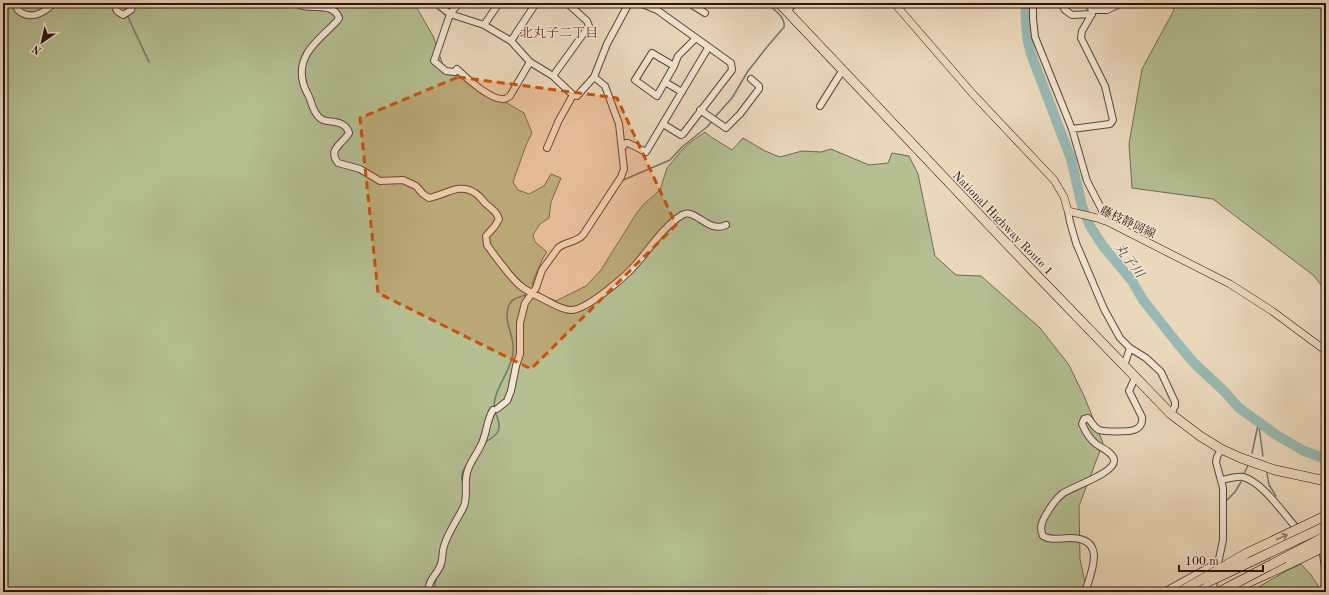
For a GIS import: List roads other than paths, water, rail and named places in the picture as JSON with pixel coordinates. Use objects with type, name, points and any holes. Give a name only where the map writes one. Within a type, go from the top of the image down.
[{"type":"highway","name":"National Highway Route 1","points":[[779,3],[842,71],[1171,414],[1200,436],[1221,449],[1260,466],[1326,481]]},
{"type":"highway","name":"National Highway Route 1","points":[[1221,449],[1276,466],[1326,476]]},
{"type":"highway","points":[[1300,476],[1326,485]]},
{"type":"highway","points":[[1180,592],[1247,553],[1325,520]]},
{"type":"highway","points":[[1187,592],[1325,520]]},
{"type":"highway","points":[[1219,592],[1326,536]]},
{"type":"highway","points":[[1228,592],[1325,551]]},
{"type":"main road","points":[[894,3],[972,93],[1054,180],[1064,197],[1068,211]]},
{"type":"main road","name":"藤枝静岡線","points":[[1068,211],[1100,219],[1230,284],[1272,311],[1326,351]]},
{"type":"street","points":[[15,3],[18,10],[29,16],[46,12],[54,3]]},
{"type":"street","points":[[114,3],[117,11],[123,15],[129,12],[133,3]]},
{"type":"street","points":[[296,3],[301,6],[317,5],[327,7],[336,12],[339,18],[337,22],[314,43],[306,54],[302,72],[304,87],[319,118],[322,120],[331,120],[348,129],[349,132],[336,147],[334,152],[336,160],[343,165],[360,169],[380,181],[403,180],[416,186],[429,198],[457,189],[472,190],[494,211],[499,219],[486,236],[487,245],[522,288],[563,308],[569,310],[576,309],[592,301],[629,272],[659,236],[683,214],[689,213],[712,226],[721,228],[726,225]]},
{"type":"street","points":[[436,3],[450,14],[484,25],[511,41],[530,62],[553,76],[573,95],[577,96],[594,77],[607,44],[629,3]]},
{"type":"street","points":[[459,3],[450,14],[434,61],[446,71],[455,72],[457,69],[483,90],[494,97],[504,99],[510,96],[530,62]]},
{"type":"street","points":[[484,25],[499,3]]},
{"type":"street","points":[[511,41],[536,3]]},
{"type":"street","points":[[640,3],[657,10],[681,27],[730,63],[732,70],[683,134],[681,135],[663,124]]},
{"type":"street","points":[[689,3],[705,13]]},
{"type":"street","points":[[787,12],[794,3]]},
{"type":"street","points":[[1033,3],[1035,37],[1072,129],[1087,181],[1102,210],[1100,219]]},
{"type":"street","points":[[1061,3],[1065,10],[1072,15],[1107,10],[1122,3]]},
{"type":"street","points":[[1087,3],[1092,12]]},
{"type":"street","points":[[553,76],[561,63],[588,29],[589,24],[572,4]]},
{"type":"street","points":[[1072,129],[1110,124],[1113,120],[1105,86],[1081,38],[1082,31],[1092,12]]},
{"type":"street","points":[[674,66],[652,53],[635,80],[657,96],[674,66],[678,56],[695,38]]},
{"type":"street","points":[[622,148],[626,143],[628,143],[646,152],[708,48]]},
{"type":"street","points":[[820,106],[842,71]]},
{"type":"street","points":[[429,592],[428,588],[430,580],[439,570],[442,563],[444,545],[464,506],[466,500],[467,471],[485,436],[490,414],[507,401],[511,391],[521,349],[520,323],[525,303],[536,288],[540,274],[554,252],[561,245],[575,241],[583,235],[624,169],[619,124],[605,86],[594,77]]},
{"type":"street","points":[[700,110],[726,128],[740,114],[759,89],[760,86],[751,79]]},
{"type":"street","points":[[665,82],[682,92]]},
{"type":"street","points":[[547,148],[559,120],[573,95]]},
{"type":"street","points":[[1068,211],[1076,243],[1104,309],[1120,338],[1130,348],[1146,358],[1161,372],[1175,402],[1175,406],[1171,414]]},
{"type":"street","points":[[1124,366],[1130,348]]},
{"type":"street","points":[[1085,592],[1095,560],[1093,548],[1086,541],[1080,539],[1052,540],[1046,538],[1043,536],[1041,526],[1049,509],[1061,495],[1073,487],[1090,481],[1108,470],[1114,464],[1112,455],[1097,445],[1085,431],[1082,424],[1084,419],[1088,418],[1094,426],[1100,430],[1106,431],[1135,430],[1141,425],[1142,417],[1130,395],[1129,390],[1135,378]]},
{"type":"street","points":[[1212,592],[1223,540],[1223,488],[1216,462],[1218,453],[1221,449]]},
{"type":"street","points":[[1222,480],[1238,477],[1244,478],[1258,485],[1266,492],[1289,520],[1325,551],[1326,574]]},
{"type":"street","points":[[1164,592],[1217,564]]},
{"type":"waterway","points":[[124,3],[126,11]]},
{"type":"waterway","points":[[715,117],[732,98],[748,71],[784,27],[781,17],[767,3]]},
{"type":"waterway","name":"丸子川","points":[[1026,3],[1026,29],[1031,54],[1071,159],[1082,206],[1090,226],[1103,246],[1132,281],[1143,300],[1178,344],[1194,363],[1226,393],[1238,407],[1275,434],[1304,451],[1326,459]]},
{"type":"waterway","points":[[127,15],[149,62]]},
{"type":"waterway","points":[[621,181],[670,160],[682,147],[707,127],[713,120]]},
{"type":"waterway","points":[[533,286],[539,269]]},
{"type":"waterway","points":[[494,408],[496,394],[512,360],[513,353],[513,341],[508,323],[507,311],[513,300],[529,293]]},
{"type":"waterway","points":[[485,442],[494,436],[499,430],[499,422],[495,412]]},
{"type":"waterway","points":[[1252,453],[1258,425],[1257,421]]},
{"type":"waterway","points":[[1259,427],[1263,456]]},
{"type":"waterway","points":[[463,485],[463,472],[469,461]]},
{"type":"waterway","points":[[1244,474],[1248,465]]},
{"type":"waterway","points":[[1267,473],[1269,485],[1276,496]]},
{"type":"waterway","points":[[1226,501],[1235,492],[1241,482]]},
{"type":"waterway","points":[[434,592],[436,578]]},
{"type":"district","name":"北丸子二丁目","points":[[559,32]]}]
